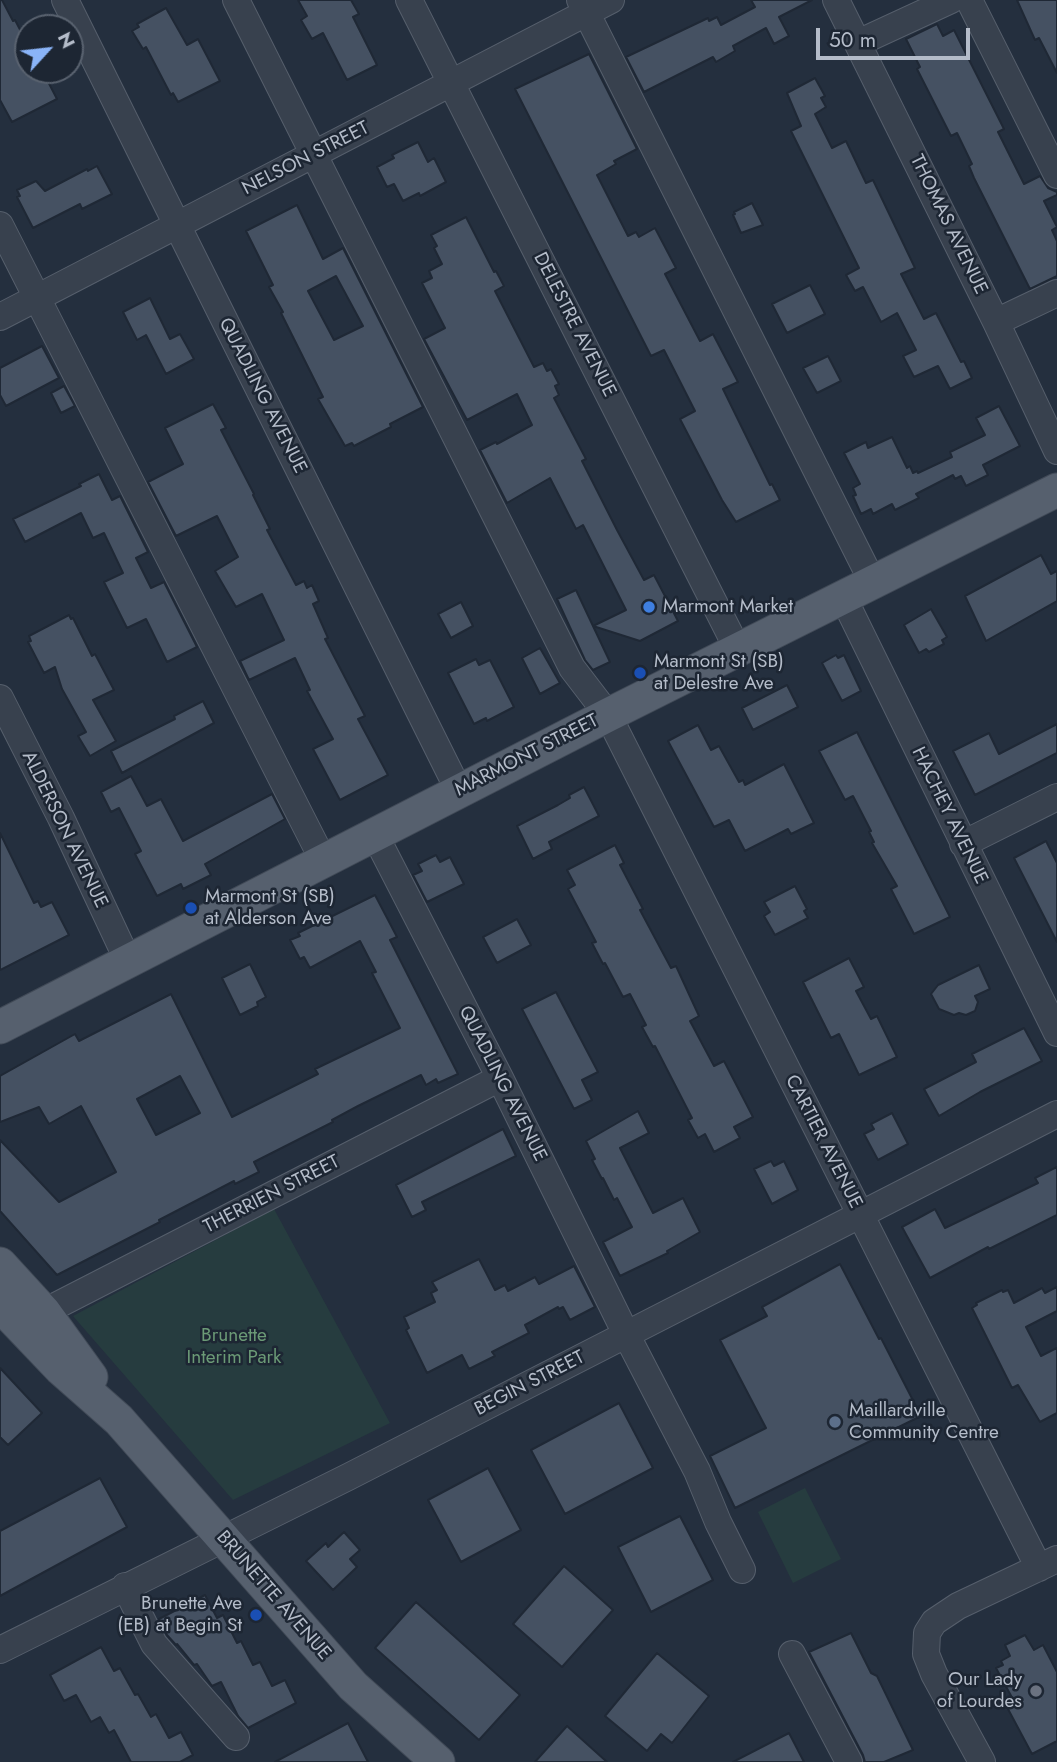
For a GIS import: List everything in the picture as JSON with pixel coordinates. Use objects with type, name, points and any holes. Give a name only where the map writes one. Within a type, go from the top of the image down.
[{"type":"main road","name":"MARMONT STREET","points":[[0,1027],[608,715],[1056,492]]},
{"type":"main road","name":"BRUNETTE AVENUE","points":[[0,1264],[44,1312],[79,1357],[119,1420]]},
{"type":"main road","name":"BRUNETTE AVENUE","points":[[0,1305],[60,1368],[119,1420],[353,1686],[439,1762]]},
{"type":"street","name":"QUADLING AVENUE","points":[[65,0],[460,791]]},
{"type":"street","name":"CARTIER AVENUE","points":[[236,0],[572,668],[608,715],[860,1214],[1048,1563]]},
{"type":"street","name":"DELESTRE AVENUE","points":[[409,0],[738,650]]},
{"type":"street","name":"NELSON STREET","points":[[0,317],[452,84],[583,7],[611,0]]},
{"type":"street","name":"THOMAS AVENUE","points":[[836,0],[1057,451]]},
{"type":"street","points":[[858,43],[951,0]]},
{"type":"street","points":[[969,0],[1057,175]]},
{"type":"street","points":[[583,7],[873,583]]},
{"type":"street","points":[[0,225],[324,862]]},
{"type":"street","points":[[996,322],[1057,293]]},
{"type":"street","name":"HACHEY AVENUE","points":[[843,597],[1057,1033]]},
{"type":"street","name":"ALDERSON AVENUE","points":[[0,698],[61,818],[128,961]]},
{"type":"street","points":[[963,844],[1057,797]]},
{"type":"street","name":"QUADLING AVENUE","points":[[374,835],[500,1078],[697,1471],[742,1570]]},
{"type":"street","name":"THERRIEN STREET","points":[[44,1312],[500,1078]]},
{"type":"street","name":"BEGIN STREET","points":[[0,1650],[1057,1114]]},
{"type":"street","points":[[982,1762],[934,1674],[926,1654],[927,1633],[934,1622],[958,1606],[1048,1563]]},
{"type":"street","points":[[125,1586],[154,1644],[236,1737]]},
{"type":"street","points":[[792,1654],[849,1762]]},
{"type":"green space","name":"Brunette Interim Park","points":[[274,1209],[390,1423],[233,1500],[73,1316]]},
{"type":"green space","points":[[805,1488],[841,1559],[793,1583],[758,1512]]},
{"type":"building","points":[[2,0],[14,20],[14,84],[49,84],[57,99],[12,122],[0,100]]},
{"type":"building","points":[[298,0],[351,0],[359,14],[353,17],[377,65],[347,80],[323,33],[312,39],[301,20],[307,16]]},
{"type":"building","points":[[751,0],[812,0],[779,17],[789,36],[774,44],[766,28],[733,46],[735,51],[716,62],[713,57],[644,92],[626,57],[708,18],[709,21],[717,17],[721,25],[755,7]]},
{"type":"building","points":[[1017,0],[1057,0],[1057,73],[1039,38],[1035,40]]},
{"type":"building","points":[[166,8],[187,45],[198,39],[220,81],[178,102],[173,93],[171,95],[146,47],[143,49],[132,31],[139,27],[137,24]]},
{"type":"building","points":[[937,24],[943,36],[954,30],[1004,129],[998,132],[1024,184],[1040,176],[1048,188],[1057,192],[1057,195],[1044,201],[1057,227],[1052,230],[1057,241],[1057,276],[1030,289],[974,178],[969,166],[972,164],[957,133],[951,136],[917,69],[920,67],[906,39]]},
{"type":"building","points":[[589,54],[637,149],[614,161],[616,164],[597,175],[628,236],[636,232],[639,237],[655,228],[676,268],[665,274],[700,341],[713,334],[738,382],[723,389],[780,500],[736,522],[680,419],[695,411],[664,350],[651,356],[515,89]]},
{"type":"building","points":[[815,78],[825,96],[821,98],[826,107],[815,114],[832,148],[846,141],[866,183],[873,180],[915,268],[901,274],[924,319],[936,313],[972,378],[950,389],[938,366],[914,377],[903,356],[916,350],[897,313],[881,322],[863,287],[855,291],[846,275],[859,268],[791,131],[801,126],[787,93]]},
{"type":"building","points":[[418,142],[428,162],[434,158],[446,182],[420,196],[419,193],[403,201],[394,184],[387,187],[377,167],[394,158],[392,155]]},
{"type":"building","points":[[97,166],[112,194],[82,209],[80,204],[33,228],[17,197],[20,196],[17,190],[36,181],[45,191]]},
{"type":"building","points":[[752,203],[763,225],[741,233],[734,212]]},
{"type":"building","points":[[297,205],[323,259],[343,248],[423,407],[354,446],[352,443],[345,446],[318,399],[323,397],[281,313],[283,312],[269,287],[273,285],[246,231]],"holes":[[[336,276],[363,326],[334,340],[308,291]]]},
{"type":"building","points":[[466,217],[504,286],[495,291],[534,367],[543,363],[547,371],[551,369],[559,384],[555,386],[559,395],[554,398],[586,459],[582,461],[617,530],[644,580],[654,575],[678,621],[640,641],[593,626],[626,610],[583,525],[576,529],[550,478],[507,503],[480,450],[532,425],[517,394],[467,420],[424,339],[445,328],[422,283],[432,278],[429,271],[442,264],[431,235]]},
{"type":"building","points":[[810,285],[825,314],[787,333],[772,304]]},
{"type":"building","points":[[150,298],[170,339],[180,334],[194,359],[166,374],[146,335],[137,340],[123,312]]},
{"type":"building","points":[[42,346],[59,378],[6,406],[0,395],[0,368]]},
{"type":"building","points":[[828,356],[841,381],[817,393],[803,368]]},
{"type":"building","points":[[64,386],[75,406],[61,413],[51,393]]},
{"type":"building","points":[[213,404],[226,428],[221,430],[254,494],[270,529],[267,530],[296,585],[304,581],[307,588],[312,585],[319,601],[313,604],[328,638],[325,639],[365,716],[358,719],[388,775],[340,800],[313,749],[333,739],[307,691],[310,690],[295,658],[249,680],[240,661],[284,640],[262,594],[236,607],[215,571],[238,557],[217,516],[176,536],[148,482],[183,464],[165,428]]},
{"type":"building","points":[[999,406],[1020,446],[983,465],[988,475],[966,486],[961,476],[955,479],[953,475],[916,494],[919,498],[895,510],[892,504],[873,514],[871,509],[861,514],[853,496],[856,495],[853,488],[860,484],[844,453],[866,442],[868,448],[892,437],[907,468],[910,466],[913,473],[918,473],[952,457],[950,452],[985,435],[976,418]]},
{"type":"building","points":[[99,474],[112,500],[120,496],[148,552],[136,558],[151,588],[164,582],[197,647],[167,662],[146,619],[127,628],[104,582],[123,573],[104,533],[93,538],[81,513],[25,542],[13,519],[81,486],[79,484]]},
{"type":"building","points":[[1041,555],[1051,574],[1057,571],[1057,601],[986,641],[965,596]]},
{"type":"building","points":[[576,590],[610,662],[593,670],[585,660],[557,599]]},
{"type":"building","points":[[461,602],[473,626],[451,638],[438,614]]},
{"type":"building","points":[[931,609],[947,637],[942,640],[944,644],[929,652],[926,649],[919,653],[904,625]]},
{"type":"building","points":[[69,615],[92,656],[95,654],[114,690],[93,700],[116,741],[90,756],[78,736],[86,732],[62,689],[55,667],[44,673],[28,642],[31,641],[29,636]]},
{"type":"building","points":[[540,648],[560,683],[540,694],[522,658]]},
{"type":"building","points":[[836,655],[838,658],[844,655],[861,691],[842,701],[822,663]]},
{"type":"building","points":[[476,659],[479,665],[490,660],[514,707],[487,721],[486,718],[474,724],[448,673]]},
{"type":"building","points":[[787,685],[798,707],[753,730],[742,708]]},
{"type":"building","points":[[203,701],[214,723],[122,773],[111,751],[175,719],[174,716]]},
{"type":"building","points":[[1057,724],[1057,753],[975,795],[953,751],[989,733],[999,754]]},
{"type":"building","points":[[698,725],[711,750],[719,746],[739,782],[743,780],[745,785],[784,764],[814,823],[791,834],[788,829],[745,851],[729,820],[714,827],[668,741]]},
{"type":"building","points":[[857,732],[950,917],[914,934],[891,889],[897,886],[872,843],[871,831],[853,796],[845,800],[819,751]]},
{"type":"building","points":[[131,776],[147,806],[161,799],[183,841],[272,794],[285,819],[205,864],[211,875],[183,889],[181,884],[157,896],[135,854],[141,851],[119,808],[111,812],[101,792]]},
{"type":"building","points":[[584,787],[599,816],[549,842],[552,849],[533,859],[517,826],[558,805]]},
{"type":"building","points":[[0,833],[34,903],[38,901],[41,907],[52,902],[69,935],[0,970]]},
{"type":"building","points":[[1046,841],[1057,863],[1057,942],[1014,858]]},
{"type":"building","points":[[615,845],[624,863],[620,865],[643,909],[640,910],[671,968],[676,966],[699,1016],[690,1021],[714,1066],[724,1061],[753,1117],[734,1127],[740,1138],[714,1152],[705,1134],[698,1138],[688,1120],[692,1118],[655,1046],[653,1047],[642,1027],[646,1025],[630,994],[623,997],[605,963],[603,964],[592,943],[596,942],[568,889],[575,885],[567,870]]},
{"type":"building","points":[[436,855],[440,862],[450,857],[464,884],[427,902],[413,875],[422,871],[418,864]]},
{"type":"building","points":[[795,886],[807,909],[804,911],[808,918],[775,935],[764,916],[770,912],[764,902]]},
{"type":"building","points":[[375,895],[397,937],[390,940],[458,1074],[438,1083],[436,1079],[426,1085],[421,1075],[358,1106],[332,1120],[333,1122],[254,1162],[259,1172],[235,1184],[234,1181],[57,1275],[0,1211],[0,1140],[59,1202],[116,1172],[81,1106],[49,1124],[39,1107],[0,1122],[0,1076],[75,1034],[79,1041],[171,994],[232,1117],[318,1074],[315,1069],[400,1028],[372,973],[376,972],[360,941],[310,968],[304,957],[300,959],[290,940],[300,936],[298,933]],"holes":[[[180,1076],[200,1113],[156,1135],[137,1099]]]},
{"type":"building","points":[[517,919],[531,945],[497,963],[483,937]]},
{"type":"building","points":[[849,958],[864,987],[856,991],[871,1019],[877,1016],[897,1057],[859,1075],[839,1034],[831,1038],[803,982]]},
{"type":"building","points":[[250,964],[266,997],[257,1002],[258,1006],[240,1015],[222,978]]},
{"type":"building","points":[[979,965],[990,989],[975,996],[978,1002],[975,1011],[966,1015],[954,1015],[939,1009],[931,994],[938,985]]},
{"type":"building","points":[[556,992],[598,1072],[582,1080],[592,1100],[574,1109],[522,1009]]},
{"type":"building","points":[[1024,1028],[1042,1061],[939,1116],[924,1089],[976,1062],[972,1054]]},
{"type":"building","points":[[638,1111],[649,1133],[620,1148],[653,1213],[683,1198],[700,1232],[667,1251],[668,1253],[620,1276],[603,1242],[632,1227],[617,1198],[614,1200],[602,1179],[586,1141]]},
{"type":"building","points":[[892,1113],[908,1144],[878,1160],[864,1134],[874,1129],[871,1124]]},
{"type":"building","points":[[503,1129],[516,1156],[422,1202],[426,1210],[412,1217],[396,1185]]},
{"type":"building","points":[[771,1161],[774,1166],[784,1161],[798,1190],[772,1204],[754,1169]]},
{"type":"building","points":[[1057,1167],[1057,1215],[930,1278],[902,1227],[935,1209],[945,1228],[1038,1183],[1035,1178]]},
{"type":"building","points":[[479,1259],[495,1290],[505,1285],[508,1291],[535,1277],[539,1284],[574,1266],[595,1307],[570,1320],[563,1307],[558,1307],[525,1325],[529,1333],[492,1352],[495,1356],[469,1369],[462,1355],[427,1373],[406,1330],[409,1328],[404,1317],[435,1302],[431,1293],[437,1290],[432,1282]]},
{"type":"building","points":[[840,1264],[921,1416],[735,1508],[710,1456],[766,1428],[720,1340],[767,1316],[762,1307]]},
{"type":"building","points":[[1057,1287],[1057,1311],[1026,1327],[1041,1356],[1057,1348],[1057,1413],[1040,1422],[1018,1385],[1012,1388],[972,1308],[976,1303],[1002,1290],[1008,1290],[1014,1303],[1042,1288],[1045,1293]]},
{"type":"building","points":[[0,1368],[42,1413],[8,1445],[0,1437]]},
{"type":"building","points":[[619,1403],[653,1468],[565,1514],[531,1450]]},
{"type":"building","points":[[488,1468],[521,1530],[461,1562],[428,1500]]},
{"type":"building","points":[[100,1478],[127,1527],[0,1596],[0,1531]]},
{"type":"building","points":[[680,1516],[713,1580],[651,1612],[618,1547]]},
{"type":"building","points":[[344,1532],[360,1550],[350,1559],[357,1567],[333,1590],[306,1561],[326,1543],[328,1547]]},
{"type":"building","points":[[564,1566],[613,1610],[562,1667],[513,1624]]},
{"type":"building","points":[[205,1595],[217,1618],[223,1615],[237,1643],[241,1641],[253,1665],[260,1662],[272,1686],[285,1680],[296,1703],[248,1728],[238,1716],[221,1682],[212,1686],[197,1664],[194,1665],[167,1635],[159,1619]]},
{"type":"building","points":[[416,1602],[520,1695],[479,1740],[375,1648]]},
{"type":"building","points":[[851,1633],[871,1673],[877,1676],[913,1750],[884,1762],[865,1762],[809,1652]]},
{"type":"building","name":"Our Lady of Lourdes","points":[[1025,1635],[1034,1650],[1043,1645],[1057,1672],[1057,1741],[1032,1754],[1008,1709],[1016,1705],[996,1668],[1003,1665],[1001,1661],[1010,1656],[1005,1645]]},
{"type":"building","points":[[101,1647],[114,1671],[120,1668],[151,1717],[156,1714],[169,1738],[181,1732],[193,1755],[180,1762],[131,1762],[114,1730],[109,1733],[100,1717],[91,1722],[76,1695],[64,1701],[50,1675]]},
{"type":"building","points":[[657,1653],[709,1696],[672,1743],[661,1734],[647,1751],[605,1716]]},
{"type":"building","points":[[348,1723],[368,1762],[275,1762]]},
{"type":"building","points":[[567,1726],[607,1762],[535,1762]]},
{"type":"building","points":[[789,1733],[804,1762],[733,1762]]},
{"type":"place","name":"Marmont Market","points":[[649,607]]},
{"type":"place","name":"Marmont St (SB) at Delestre Ave","points":[[640,673]]},
{"type":"place","name":"Marmont St (SB) at Alderson Ave","points":[[191,908]]},
{"type":"place","name":"Maillardville Community Centre","points":[[835,1422]]},
{"type":"place","name":"Brunette Ave (EB) at Begin St","points":[[256,1615]]},
{"type":"place","name":"Our Lady of Lourdes","points":[[1036,1691]]}]
